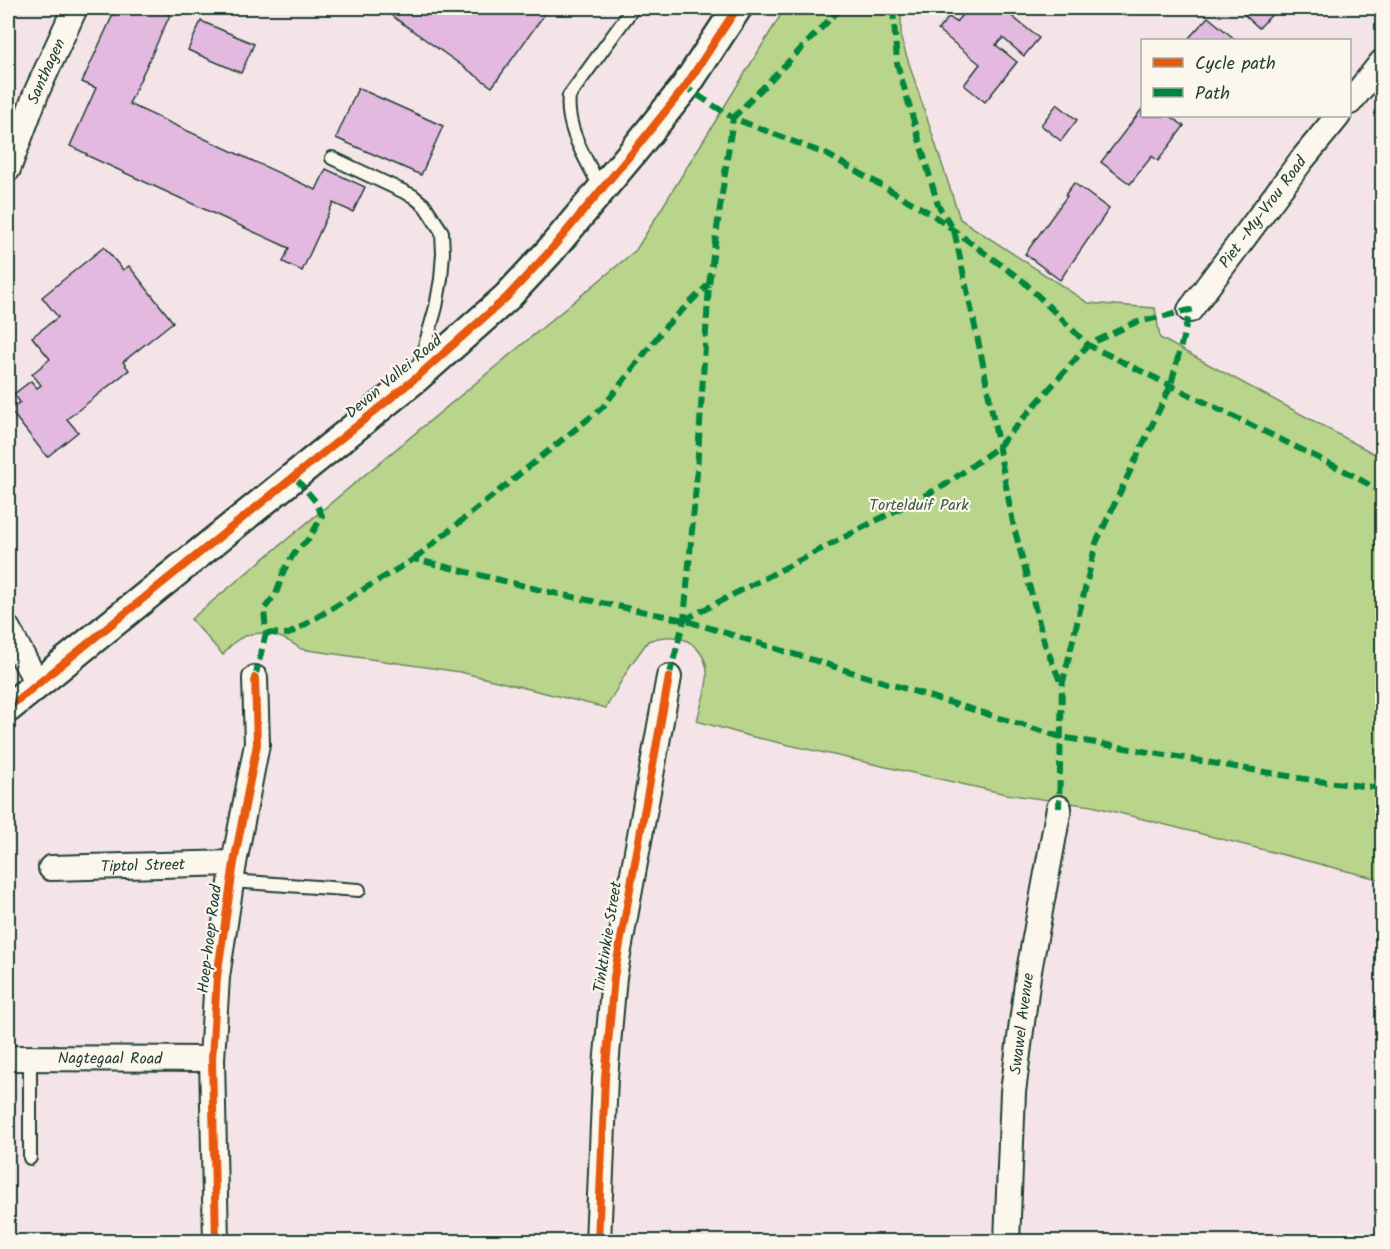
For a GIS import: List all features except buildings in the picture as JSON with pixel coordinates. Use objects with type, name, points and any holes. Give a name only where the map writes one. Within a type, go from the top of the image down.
[{"type":"street","name":"Santhagen","points":[[8,169],[37,91],[75,8]]},
{"type":"street","name":"Devon Vallei Road","points":[[8,708],[417,377],[507,297],[549,252],[685,87],[731,11]]},
{"type":"street","points":[[1351,101],[1383,62]]},
{"type":"street","name":"Piet -My-Vrou Road","points":[[1190,310],[1301,161],[1337,117]]},
{"type":"street","points":[[8,629],[37,683]]},
{"type":"street","name":"Tinktinkie Street","points":[[598,1242],[605,1078],[614,977],[669,677]]},
{"type":"street","name":"Hoep-hoep Road","points":[[216,1242],[212,1059],[217,977],[233,872],[257,744],[255,678]]},
{"type":"street","name":"Swawel Avenue","points":[[1007,1242],[1013,1092],[1028,976],[1059,808]]},
{"type":"street","name":"Tiptol Street","points":[[51,868],[233,872]]},
{"type":"street","name":"Nagtegaal Road","points":[[19,1058],[212,1059]]},
{"type":"lane","points":[[601,190],[571,125],[568,113],[569,96],[633,8]]},
{"type":"lane","points":[[332,158],[413,196],[425,206],[442,232],[441,279],[417,377]]},
{"type":"lane","points":[[233,872],[359,891]]},
{"type":"lane","points":[[19,1058],[30,1158]]},
{"type":"green space","name":"Tortelduif Park","points":[[785,8],[901,8],[901,39],[960,219],[1088,303],[1155,308],[1160,338],[1382,458],[1382,880],[1092,806],[1006,794],[749,736],[697,721],[706,683],[705,662],[697,648],[675,637],[662,637],[648,641],[630,666],[606,708],[460,672],[301,649],[291,642],[270,634],[259,633],[240,639],[223,655],[191,619],[636,250]]},
{"type":"marked path","points":[[841,8],[733,118],[828,155],[930,213],[1023,281],[1088,345],[1347,472],[1382,492]]},
{"type":"marked path","points":[[893,8],[897,63],[938,205],[954,230],[982,359],[1013,523],[1044,642],[1062,686]]},
{"type":"marked path","points":[[669,677],[684,620],[696,486],[709,284],[733,118],[685,87]]},
{"type":"marked path","points":[[414,559],[603,407],[665,327],[709,284]]},
{"type":"marked path","points":[[684,620],[945,485],[998,447],[1088,345],[1134,323],[1190,310],[1171,385],[1096,543],[1062,686],[1059,808]]},
{"type":"marked path","points":[[255,678],[266,633],[264,609],[276,594],[284,570],[295,552],[309,539],[322,516],[316,502],[294,476]]},
{"type":"marked path","points":[[266,633],[289,634],[414,559],[549,592],[684,620],[1061,737],[1317,781],[1382,788]]},
{"type":"cycle path","points":[[8,708],[417,377],[507,297],[549,252],[685,87],[737,8]]},
{"type":"cycle path","points":[[598,1242],[605,1078],[614,977],[669,677]]},
{"type":"cycle path","points":[[216,1242],[212,1059],[217,977],[234,863],[257,744],[255,678]]}]
